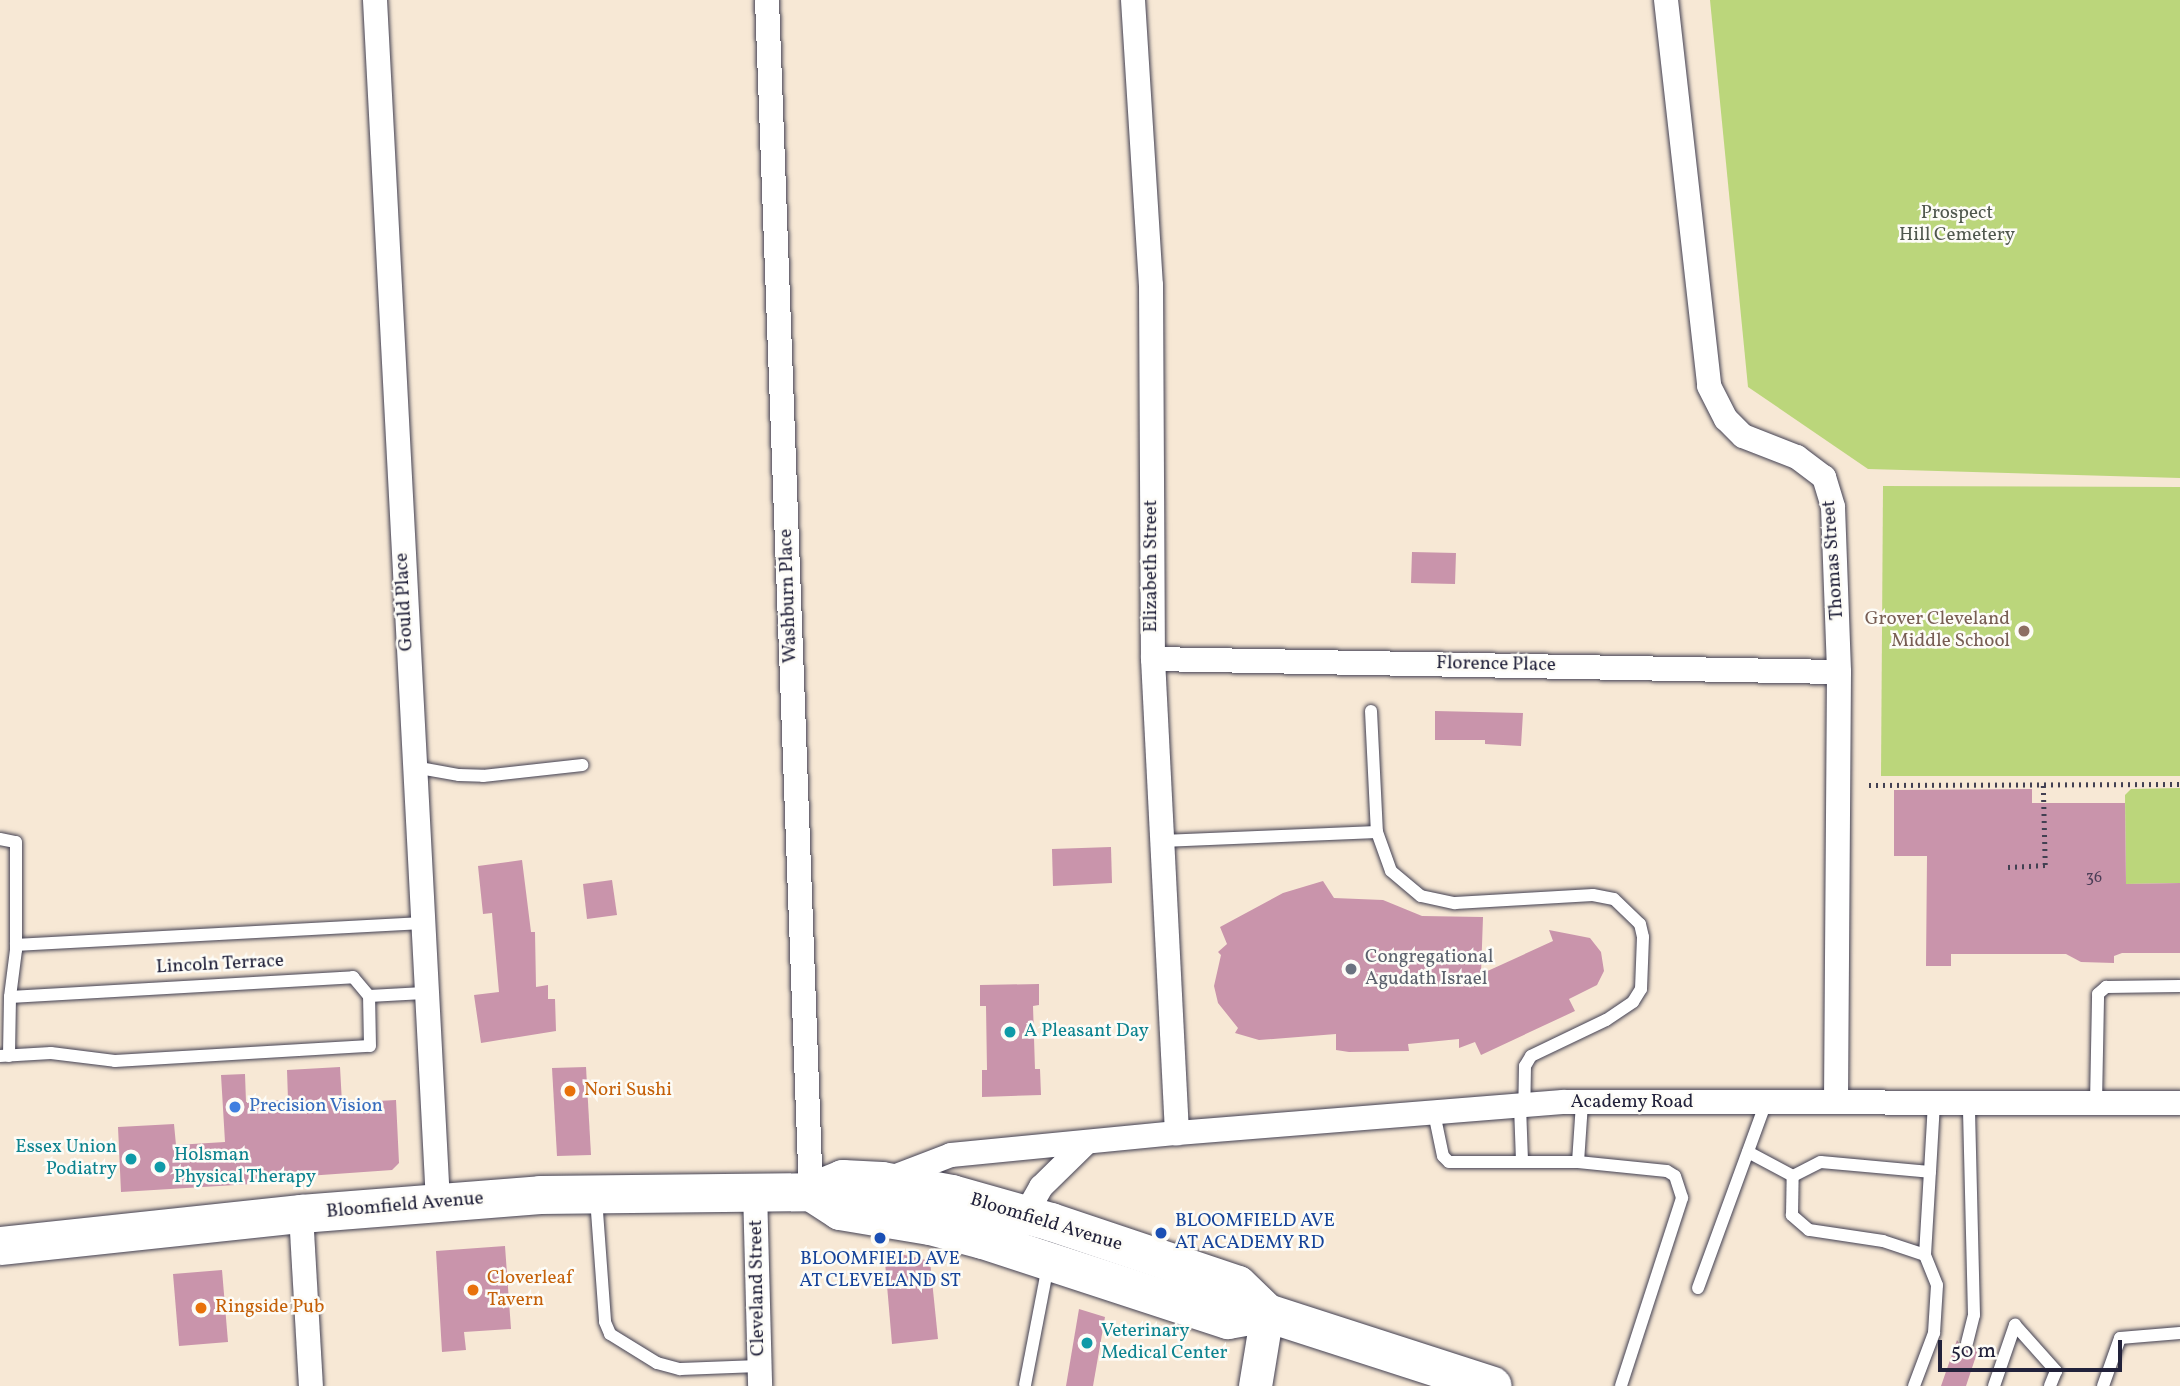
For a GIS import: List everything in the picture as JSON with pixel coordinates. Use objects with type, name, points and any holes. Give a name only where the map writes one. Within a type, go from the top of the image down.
[{"type":"main road","name":"Bloomfield Avenue","points":[[0,1247],[301,1214],[438,1203],[596,1194],[755,1190],[811,1192],[843,1178],[882,1181],[952,1194],[1026,1214],[1238,1285],[1267,1313],[1493,1386]]},
{"type":"main road","name":"Bloomfield Avenue","points":[[811,1192],[840,1211],[930,1226],[1228,1320],[1267,1313]]},
{"type":"main road","points":[[1255,1386],[1267,1313]]},
{"type":"street","name":"Gould Place","points":[[375,0],[421,923],[438,1203]]},
{"type":"street","name":"Washburn Place","points":[[767,0],[811,1192]]},
{"type":"street","name":"Elizabeth Street","points":[[1133,0],[1151,285],[1153,659],[1177,1133]]},
{"type":"street","name":"Thomas Street","points":[[1666,0],[1709,386],[1726,419],[1743,436],[1797,457],[1824,477],[1833,507],[1839,672],[1836,1102]]},
{"type":"street","name":"Florence Place","points":[[1153,659],[1839,672]]},
{"type":"street","name":"Academy Road","points":[[882,1181],[951,1155],[1177,1133],[1582,1102],[2180,1103]]},
{"type":"street","points":[[1006,1248],[1041,1187],[1086,1143]]},
{"type":"street","name":"Cleveland Street","points":[[755,1190],[759,1376]]},
{"type":"street","points":[[301,1214],[311,1386]]},
{"type":"lane","points":[[1371,711],[1377,832],[1391,871],[1421,895],[1455,903],[1593,895],[1614,899],[1640,924],[1643,937],[1641,989],[1633,1002],[1606,1020],[1531,1056],[1525,1066],[1522,1161]]},
{"type":"lane","points":[[413,767],[458,775],[483,776],[582,765]]},
{"type":"lane","points":[[1162,841],[1377,832]]},
{"type":"lane","points":[[0,839],[16,842],[16,945],[4,1056],[51,1053],[115,1061],[370,1046],[369,996],[425,993]]},
{"type":"lane","points":[[16,945],[421,923]]},
{"type":"lane","name":"Lincoln Terrace","points":[[10,997],[353,977],[369,996]]},
{"type":"lane","points":[[2096,1103],[2098,994],[2106,987],[2180,986]]},
{"type":"lane","points":[[1578,1162],[1582,1102]]},
{"type":"lane","points":[[1698,1288],[1766,1102]]},
{"type":"lane","points":[[1914,1386],[1934,1334],[1937,1285],[1925,1255],[1934,1103]]},
{"type":"lane","points":[[1967,1343],[1974,1315],[1969,1103]]},
{"type":"lane","points":[[1433,1112],[1443,1156],[1449,1162],[1578,1162],[1667,1171],[1675,1176],[1682,1198],[1679,1210],[1621,1386]]},
{"type":"lane","points":[[1748,1152],[1793,1176]]},
{"type":"lane","points":[[1793,1176],[1821,1162],[1930,1172]]},
{"type":"lane","points":[[1793,1176],[1792,1215],[1809,1230],[1883,1241],[1925,1255]]},
{"type":"lane","points":[[596,1194],[606,1322],[610,1334],[657,1363],[680,1369],[759,1376]]},
{"type":"lane","points":[[1025,1385],[1048,1262]]},
{"type":"lane","points":[[1994,1386],[2015,1325],[2056,1371],[2050,1386]]},
{"type":"lane","points":[[2103,1386],[2120,1338],[2180,1333]]},
{"type":"path","points":[[2007,867],[2045,865],[2043,784]]},
{"type":"path","points":[[1869,785],[2180,784]]},
{"type":"green space","name":"Prospect Hill Cemetery","points":[[1710,0],[2180,0],[2180,478],[1868,469],[1748,387]]},
{"type":"green space","points":[[1883,486],[2180,487],[2180,776],[1881,776]]},
{"type":"green space","points":[[2180,788],[2180,883],[2126,884],[2125,795],[2131,789]]},
{"type":"building","points":[[1412,552],[1456,553],[1455,584],[1411,583]]},
{"type":"building","points":[[1435,711],[1523,713],[1521,746],[1485,744],[1485,740],[1435,740]]},
{"type":"building","points":[[2032,789],[2032,803],[2125,803],[2126,884],[2180,883],[2180,953],[2122,953],[2114,956],[2114,963],[2081,962],[2066,954],[1951,954],[1951,966],[1926,966],[1927,856],[1894,856],[1894,790]]},
{"type":"building","points":[[1111,847],[1112,883],[1053,886],[1052,849]]},
{"type":"building","points":[[522,860],[531,932],[535,932],[536,987],[548,985],[548,999],[555,999],[556,1031],[481,1043],[474,995],[499,992],[492,913],[483,914],[478,866]]},
{"type":"building","points":[[612,880],[617,915],[587,919],[583,884]]},
{"type":"building","name":"Congregational Agudath Israel","points":[[1323,881],[1334,898],[1383,900],[1422,916],[1483,917],[1481,974],[1553,941],[1549,930],[1590,938],[1601,952],[1604,971],[1597,985],[1569,999],[1575,1011],[1481,1055],[1475,1042],[1459,1048],[1459,1039],[1408,1044],[1409,1051],[1349,1052],[1336,1050],[1336,1034],[1259,1040],[1235,1033],[1238,1028],[1218,1003],[1214,986],[1221,955],[1218,952],[1227,944],[1220,927],[1283,893]]},
{"type":"building","name":"A Pleasant Day","points":[[1039,984],[1039,1005],[1033,1006],[1035,1069],[1040,1069],[1041,1095],[982,1097],[982,1070],[987,1070],[986,1006],[980,1006],[980,985]]},
{"type":"building","points":[[340,1067],[342,1103],[396,1100],[399,1163],[392,1170],[252,1180],[252,1184],[121,1192],[118,1127],[174,1124],[176,1145],[225,1142],[221,1075],[245,1074],[246,1102],[288,1100],[287,1070]]},
{"type":"building","name":"Nori Sushi","points":[[586,1067],[591,1155],[557,1156],[552,1068]]},
{"type":"building","name":"Cloverleaf Tavern","points":[[505,1246],[511,1329],[464,1332],[466,1350],[442,1352],[436,1251]]},
{"type":"building","points":[[884,1250],[930,1261],[938,1339],[892,1344]]},
{"type":"building","name":"Ringside Pub","points":[[222,1270],[228,1342],[179,1346],[173,1274]]},
{"type":"building","name":"Veterinary Medical Center","points":[[1079,1309],[1105,1317],[1093,1386],[1066,1386]]},
{"type":"building","points":[[1957,1340],[1964,1351],[1979,1347],[1966,1386],[1941,1386]]},
{"type":"place","name":"Grover Cleveland Middle School","points":[[2024,631]]},
{"type":"place","name":"Congregational Agudath Israel","points":[[1351,969]]},
{"type":"place","name":"A Pleasant Day","points":[[1010,1032]]},
{"type":"place","name":"Nori Sushi","points":[[570,1091]]},
{"type":"place","name":"Precision Vision","points":[[235,1107]]},
{"type":"place","name":"Essex Union Podiatry","points":[[131,1159]]},
{"type":"place","name":"Holsman Physical Therapy","points":[[160,1167]]},
{"type":"place","name":"BLOOMFIELD AVE AT ACADEMY RD","points":[[1161,1233]]},
{"type":"place","name":"BLOOMFIELD AVE AT CLEVELAND ST","points":[[880,1238]]},
{"type":"place","name":"Cloverleaf Tavern","points":[[473,1290]]},
{"type":"place","name":"Ringside Pub","points":[[201,1308]]},
{"type":"place","name":"Veterinary Medical Center","points":[[1087,1343]]}]
